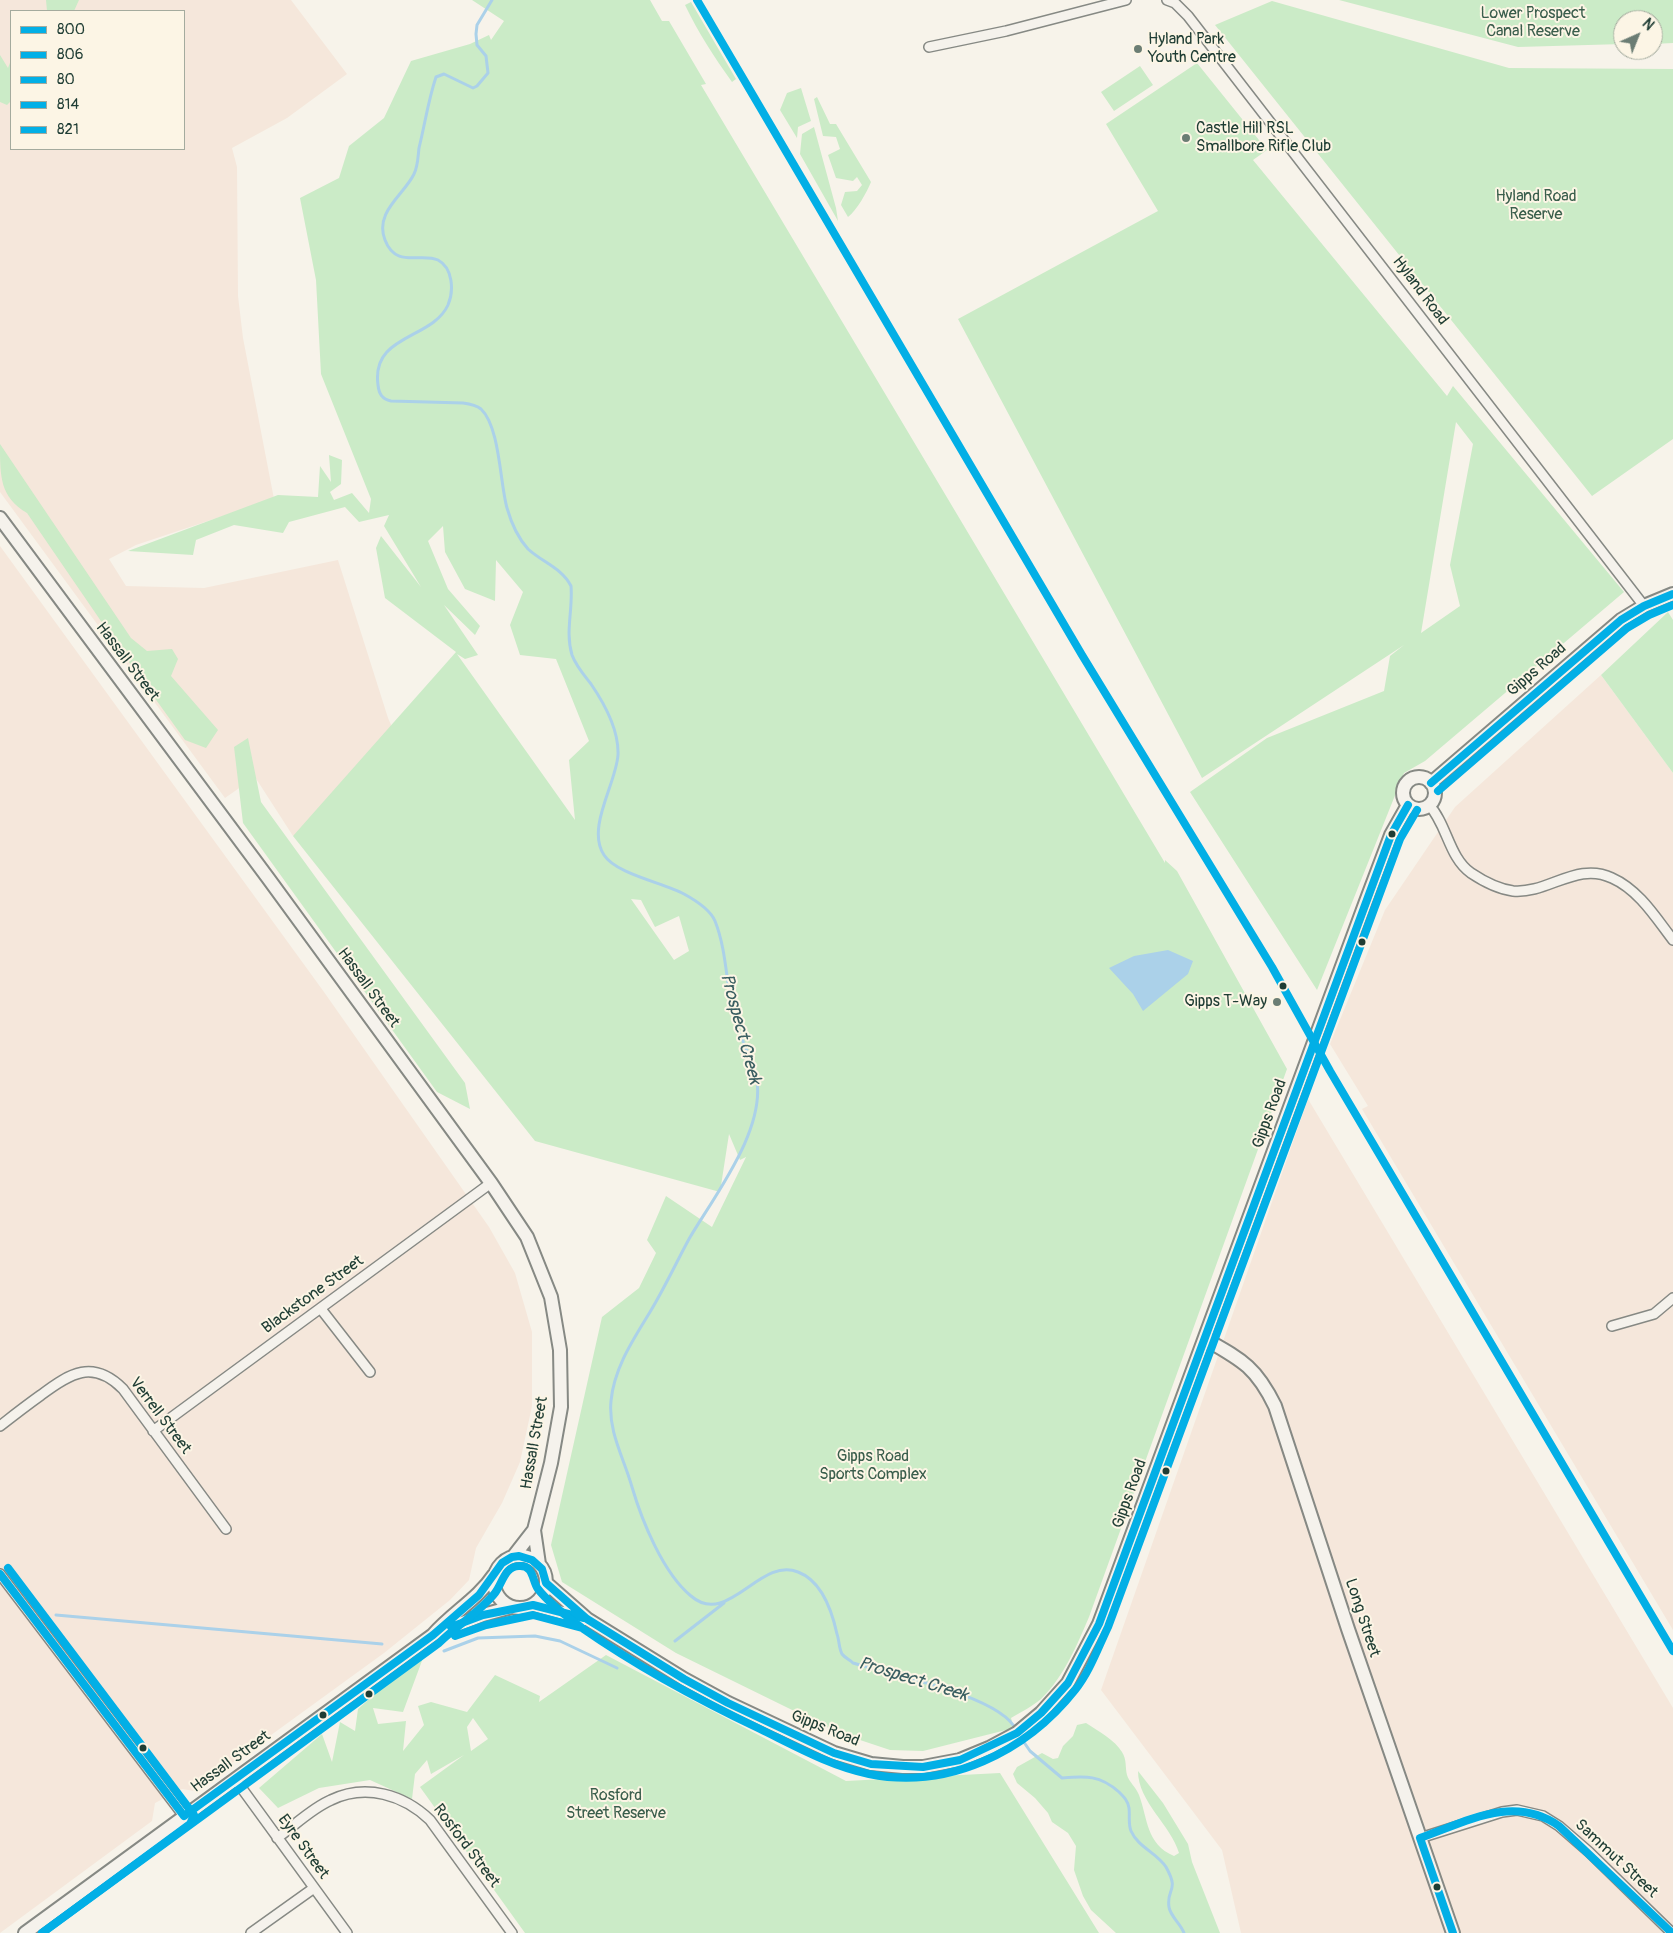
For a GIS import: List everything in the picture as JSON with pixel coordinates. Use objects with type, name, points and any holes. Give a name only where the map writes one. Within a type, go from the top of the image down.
[{"type":"main road","name":"Hassall Street","points":[[0,518],[268,878],[491,1183],[527,1237],[551,1297],[560,1350],[561,1407],[551,1463],[534,1530],[539,1564]]},
{"type":"main road","name":"Gipps Road","points":[[1431,783],[1622,620],[1644,606],[1673,594]]},
{"type":"main road","points":[[1420,778],[1431,783],[1435,792],[1429,805],[1416,809],[1408,805],[1404,792],[1406,784],[1412,779],[1420,778]]},
{"type":"main road","name":"Gipps Road","points":[[546,1583],[587,1619],[684,1679],[814,1745],[852,1759],[903,1768],[960,1760],[1004,1740],[1031,1722],[1068,1683],[1092,1642],[1391,835],[1408,805]]},
{"type":"main road","name":"Long Street","points":[[1205,1339],[1238,1358],[1252,1369],[1264,1383],[1275,1406],[1348,1629],[1453,1933]]},
{"type":"main road","name":"Hassall Street","points":[[513,1557],[534,1530]]},
{"type":"main road","points":[[526,1556],[539,1564],[546,1576],[546,1583],[540,1599],[534,1605],[526,1608],[512,1608],[497,1596],[494,1587],[494,1575],[499,1566],[513,1557],[526,1556]]},
{"type":"main road","name":"Hassall Street","points":[[25,1933],[433,1635],[446,1620],[484,1589],[494,1575]]},
{"type":"main road","name":"Gipps Road","points":[[534,1605],[587,1619]]},
{"type":"main road","name":"Hassall Street","points":[[433,1635],[483,1615],[512,1608]]},
{"type":"street","points":[[929,47],[1006,31],[1126,0]]},
{"type":"street","name":"Hyland Road","points":[[1166,0],[1181,10],[1200,31],[1644,606]]},
{"type":"street","points":[[1429,805],[1436,813],[1457,857],[1469,872],[1491,884],[1513,891],[1537,889],[1566,877],[1591,872],[1612,878],[1629,889],[1648,908],[1673,940]]},
{"type":"street","name":"Blackstone Street","points":[[153,1432],[491,1183]]},
{"type":"street","points":[[1612,1326],[1654,1314],[1673,1298]]},
{"type":"street","points":[[321,1309],[370,1372]]},
{"type":"street","name":"Verrell Street","points":[[0,1426],[65,1376],[88,1371],[114,1380],[226,1529]]},
{"type":"street","points":[[0,1574],[184,1816]]},
{"type":"street","name":"Eyre Street","points":[[235,1780],[347,1933]]},
{"type":"street","name":"Rosford Street","points":[[277,1838],[329,1800],[348,1793],[369,1792],[397,1797],[416,1806],[430,1820],[512,1933]]},
{"type":"street","name":"Sammut Street","points":[[1420,1838],[1508,1810],[1524,1811],[1543,1816],[1559,1826],[1589,1852],[1672,1933]]},
{"type":"street","points":[[252,1933],[314,1888]]},
{"type":"shaded area","points":[[0,0],[291,0],[347,74],[287,118],[232,148],[237,167],[238,296],[243,338],[274,499],[136,545],[109,559],[126,586],[204,588],[338,560],[388,718],[413,774],[293,836],[255,777],[225,798],[0,492]]},
{"type":"shaded area","points":[[0,546],[324,992],[489,1227],[515,1273],[532,1332],[532,1406],[520,1462],[502,1503],[476,1548],[469,1580],[450,1600],[384,1653],[194,1791],[182,1789],[155,1803],[152,1821],[0,1933]]},
{"type":"shaded area","points":[[1601,675],[1673,773],[1673,1630],[1362,1109],[1368,1106],[1330,1044],[1385,910],[1455,807]]},
{"type":"shaded area","points":[[1308,1099],[1673,1708],[1673,1933],[1241,1933],[1222,1850],[1101,1690]]},
{"type":"green space","points":[[46,0],[79,0],[74,10],[47,10]]},
{"type":"green space","name":"Gipps Road Sports Complex","points":[[472,0],[650,0],[662,21],[669,21],[706,84],[701,85],[1165,863],[1165,860],[1177,871],[1287,1069],[1080,1639],[1057,1681],[1041,1699],[1011,1718],[1014,1728],[923,1751],[890,1750],[839,1733],[676,1653],[562,1582],[551,1545],[602,1317],[639,1288],[656,1253],[647,1240],[666,1196],[712,1227],[746,1157],[740,1160],[729,1134],[720,1192],[535,1141],[293,836],[456,652],[385,598],[376,548],[381,536],[421,587],[384,526],[389,515],[359,522],[345,507],[289,522],[283,533],[234,525],[196,540],[193,555],[128,551],[278,495],[318,497],[320,466],[331,482],[329,455],[342,460],[341,484],[330,492],[334,500],[352,493],[369,513],[371,499],[321,374],[316,280],[300,198],[339,178],[349,146],[384,118],[411,61],[470,44],[489,35],[491,40],[504,21]],"holes":[[[443,526],[445,552],[465,589],[495,601],[496,560],[523,592],[510,625],[520,655],[556,659],[589,741],[569,760],[575,820],[457,654],[465,659],[478,655],[444,605],[475,635],[480,626],[448,589],[428,541]],[[631,899],[641,900],[655,927],[679,916],[689,951],[674,960]]]},
{"type":"green space","name":"Lower Prospect Canal Reserve","points":[[1339,0],[1673,0],[1673,43],[1663,44],[1663,10],[1613,10],[1613,44],[1518,47]]},
{"type":"green space","name":"Hyland Road Reserve","points":[[1272,1],[1509,68],[1673,69],[1673,439],[1592,496],[1215,25]]},
{"type":"green space","points":[[691,2],[736,79],[732,82],[690,15],[685,5]]},
{"type":"green space","points":[[0,55],[8,68],[10,63],[10,102],[7,105],[0,102]]},
{"type":"green space","points":[[1197,63],[1267,150],[1253,160],[1447,396],[1453,386],[1624,592],[1425,761],[1404,773],[1317,990],[1190,792],[1267,738],[1384,691],[1390,656],[1404,645],[1202,778],[958,319],[1158,211],[1106,124]],"holes":[[[1456,422],[1473,444],[1450,565],[1460,606],[1421,633]]]},
{"type":"green space","points":[[1140,66],[1153,85],[1114,111],[1101,92]]},
{"type":"green space","points":[[801,88],[811,121],[798,127],[797,138],[780,110],[787,93]]},
{"type":"green space","points":[[817,97],[830,124],[836,124],[871,182],[861,201],[848,217],[841,205],[845,192],[857,191],[862,185],[857,177],[853,181],[836,178],[828,155],[840,149],[836,137],[823,136],[814,99]]},
{"type":"green space","points":[[814,127],[838,221],[800,154],[802,134]]},
{"type":"green space","points":[[0,444],[131,638],[147,651],[172,649],[178,659],[171,676],[218,730],[206,748],[185,740],[27,513],[11,500],[3,485],[1,476]]},
{"type":"green space","points":[[1668,612],[1673,620],[1673,773],[1601,675]]},
{"type":"green space","points":[[248,738],[261,802],[465,1083],[470,1109],[437,1092],[243,823],[234,747]]},
{"type":"green space","name":"Rosford Street Reserve","points":[[606,1655],[846,1781],[1000,1773],[1099,1933],[525,1933],[420,1787],[464,1755],[431,1774],[427,1760],[415,1774],[412,1799],[370,1780],[319,1788],[278,1808],[259,1788],[322,1734],[332,1762],[340,1722],[355,1731],[358,1709],[405,1667],[423,1658],[403,1712],[373,1708],[378,1724],[406,1721],[403,1751],[424,1725],[418,1706],[431,1702],[467,1712],[495,1675],[540,1696],[539,1702]],"holes":[[[473,1718],[488,1739],[471,1751],[467,1727]]]},
{"type":"green space","points":[[1086,1723],[1111,1740],[1124,1755],[1127,1775],[1139,1795],[1149,1830],[1158,1845],[1174,1856],[1179,1853],[1175,1843],[1143,1793],[1138,1771],[1163,1803],[1188,1844],[1192,1862],[1220,1933],[1116,1933],[1091,1910],[1083,1896],[1074,1870],[1076,1846],[1068,1833],[1052,1822],[1048,1813],[1035,1798],[1017,1783],[1013,1774],[1017,1767],[1042,1753],[1053,1759],[1058,1758],[1063,1746],[1073,1736],[1077,1725]]},
{"type":"water","points":[[1168,950],[1193,961],[1188,974],[1143,1011],[1133,994],[1109,968],[1134,956]]},
{"type":"waterway","name":"Prospect Creek","points":[[492,0],[477,25],[476,34],[477,45],[486,56],[488,73],[473,88],[444,74],[436,77],[415,171],[392,204],[383,221],[385,240],[390,249],[396,254],[409,258],[431,258],[438,260],[447,268],[451,280],[450,299],[440,316],[429,325],[404,339],[384,356],[378,368],[378,388],[383,397],[391,401],[463,403],[481,409],[487,417],[496,442],[505,498],[511,519],[524,545],[533,554],[562,574],[571,586],[569,638],[572,655],[601,700],[616,736],[618,755],[600,819],[599,844],[604,855],[619,868],[684,894],[702,905],[713,917],[722,944],[734,1017],[756,1075],[758,1096],[747,1139],[736,1161],[689,1239],[620,1366],[611,1401],[612,1423],[617,1445],[636,1501],[655,1546],[671,1574],[691,1596],[705,1604],[718,1604],[770,1574],[784,1570],[798,1572],[814,1582],[825,1598],[838,1636],[841,1652],[853,1663],[917,1680],[968,1697],[990,1707],[1006,1718],[1016,1730]]},
{"type":"waterway","points":[[675,1641],[724,1603]]},
{"type":"waterway","points":[[56,1615],[382,1644]]},
{"type":"waterway","points":[[444,1651],[478,1638],[535,1636],[560,1641],[617,1668]]},
{"type":"waterway","name":"Prospect Creek","points":[[1019,1735],[1030,1751],[1062,1778],[1086,1777],[1099,1780],[1112,1786],[1124,1797],[1127,1801],[1131,1831],[1134,1837],[1162,1862],[1170,1875],[1172,1886],[1169,1896],[1169,1907],[1171,1914],[1184,1933]]},
{"type":"transit line","name":"80","points":[[697,0],[1082,655],[1272,967],[1330,1071],[1673,1651]]},
{"type":"transit line","name":"800","points":[[1431,783],[1621,620],[1644,606],[1673,594]]},
{"type":"transit line","name":"806","points":[[1438,791],[1627,628],[1649,615],[1673,605]]},
{"type":"transit line","name":"800","points":[[184,1816],[433,1635],[479,1595],[502,1563],[512,1557],[519,1556],[532,1560],[542,1569],[546,1583],[587,1619],[684,1679],[728,1703],[834,1753],[871,1764],[923,1767],[960,1760],[1017,1733],[1041,1713],[1068,1683],[1099,1624],[1391,835],[1408,805]]},
{"type":"transit line","name":"806","points":[[42,1933],[439,1643],[489,1600],[507,1572],[514,1567],[524,1566],[527,1568],[532,1574],[538,1589],[559,1610],[582,1628],[647,1669],[714,1706],[800,1749],[840,1766],[869,1774],[899,1778],[928,1776],[956,1771],[983,1761],[1009,1748],[1033,1732],[1075,1690],[1085,1676],[1108,1627],[1400,839],[1417,810]]},
{"type":"transit line","name":"814","points":[[8,1568],[194,1815],[190,1824],[42,1933]]},
{"type":"transit line","name":"800","points":[[0,1574],[184,1816]]},
{"type":"transit line","name":"800","points":[[451,1627],[483,1615],[533,1605],[584,1618]]},
{"type":"transit line","name":"806","points":[[455,1636],[486,1625],[533,1615],[582,1628]]},
{"type":"transit line","name":"821","points":[[1453,1933],[1420,1838],[1472,1819],[1507,1812],[1524,1812],[1542,1817],[1559,1826],[1672,1933]]},
{"type":"place","name":"Hyland Park Youth Centre","points":[[1138,49]]},
{"type":"place","name":"Castle Hill RSL Smallbore Rifle Club","points":[[1186,138]]},
{"type":"place","name":"Gipps T-Way","points":[[1277,1002]]}]
